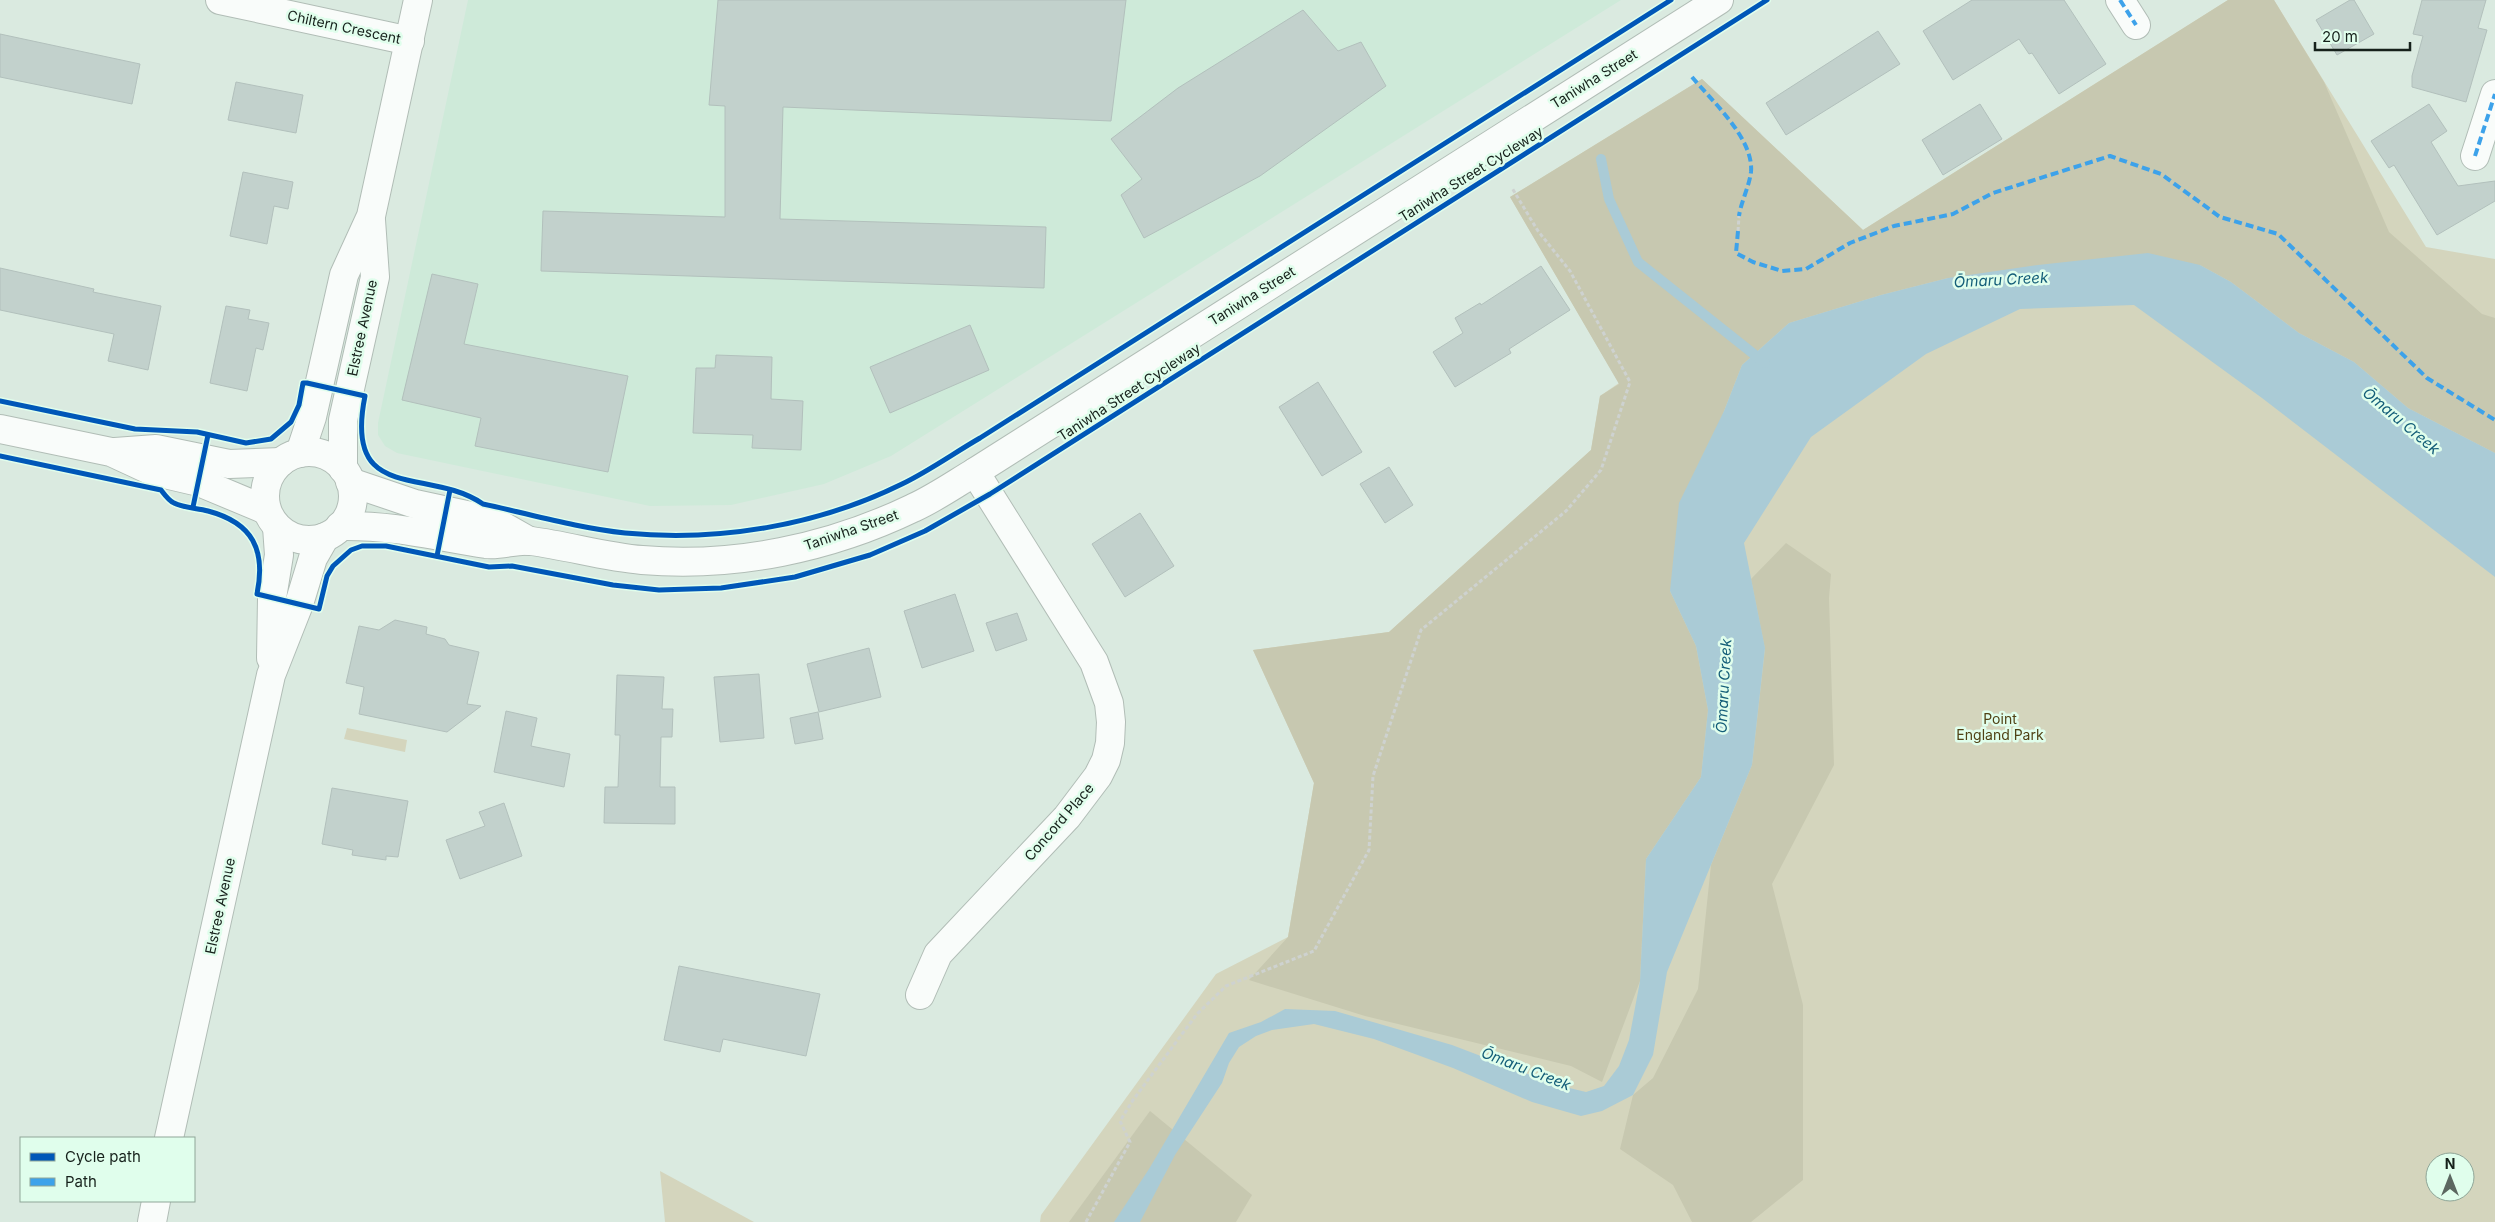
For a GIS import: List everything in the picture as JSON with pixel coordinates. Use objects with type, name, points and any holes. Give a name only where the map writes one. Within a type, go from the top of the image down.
[{"type":"street","name":"Chiltern Crescent","points":[[220,0],[410,41]]},
{"type":"street","name":"Elstree Avenue","points":[[290,457],[312,417],[344,275],[371,216],[418,0]]},
{"type":"street","name":"Taniwha Street","points":[[333,532],[404,529],[488,545],[529,541],[605,556],[643,560],[714,562],[753,557],[809,545],[870,526],[915,508],[975,472],[1719,0]]},
{"type":"street","points":[[2120,0],[2136,24]]},
{"type":"street","points":[[2475,156],[2495,94]]},
{"type":"street","name":"Elstree Avenue","points":[[347,475],[343,420],[375,277],[371,216]]},
{"type":"street","points":[[0,429],[111,452],[152,471],[198,482],[272,518],[287,535],[300,539],[312,540],[333,532],[352,505],[353,493],[347,475],[335,460],[324,455],[229,464],[156,449],[111,452]]},
{"type":"street","points":[[272,518],[265,496],[266,483],[272,472],[290,457]]},
{"type":"street","name":"Concord Place","points":[[920,995],[938,954],[1067,817],[1098,776],[1106,760],[1110,743],[1111,722],[1109,703],[1094,662],[975,472]]},
{"type":"street","name":"Taniwha Street","points":[[347,475],[415,504],[494,521],[529,541]]},
{"type":"street","name":"Elstree Avenue","points":[[271,675],[272,598],[279,555],[272,518]]},
{"type":"street","name":"Elstree Avenue","points":[[170,1137],[271,675],[299,604],[308,571],[333,532]]},
{"type":"street","points":[[152,1222],[156,1202]]},
{"type":"path","points":[[1086,1222],[1130,1142],[1120,1121],[1133,1100],[1197,1014],[1226,986],[1314,951],[1369,850],[1373,776],[1420,630],[1566,511],[1601,470],[1630,382],[1570,272],[1538,231],[1512,188]]},
{"type":"path","points":[[1738,216],[1738,231]]},
{"type":"shaded area","points":[[468,0],[1621,0],[891,456],[824,484],[731,505],[650,506],[397,453],[385,446],[378,435],[378,423]]},
{"type":"shaded area","points":[[2228,0],[2274,0],[2324,82],[2389,232],[2482,314],[2495,318],[2495,453],[2408,408],[2354,362],[2299,333],[2231,282],[2200,265],[1948,278],[1881,295],[1789,323],[1742,365],[1724,411],[1670,591],[1696,646],[1708,710],[1701,777],[1646,859],[1640,981],[1602,1082],[1571,1066],[1365,1016],[1249,980],[1288,937],[1314,783],[1253,650],[1389,632],[1591,450],[1600,396],[1619,384],[1510,197],[1702,79],[1863,230]]},
{"type":"shaded area","points":[[1786,543],[1831,574],[1829,598],[1834,765],[1772,884],[1803,1005],[1803,1180],[1751,1222],[1692,1222],[1673,1185],[1620,1149],[1633,1095],[1653,1078],[1698,989],[1711,865],[1752,765],[1765,649],[1751,579]]},
{"type":"shaded area","points":[[1150,1111],[1252,1195],[1236,1222],[1069,1222]]},
{"type":"green space","name":"Point England Park","points":[[2228,0],[2274,0],[2426,247],[2495,259],[2495,1222],[1040,1222],[1041,1215],[1216,974],[1288,937],[1314,783],[1253,650],[1389,632],[1591,450],[1600,396],[1619,383],[1510,197],[1702,79],[1863,230]]},
{"type":"green space","points":[[347,728],[407,740],[405,752],[344,739]]},
{"type":"green space","points":[[660,1171],[754,1222],[665,1222]]},
{"type":"water","name":"Ōmaru Creek","points":[[2148,253],[2200,265],[2231,282],[2299,333],[2354,362],[2408,408],[2495,453],[2495,577],[2262,398],[2134,305],[2020,309],[1926,354],[1811,437],[1744,543],[1765,648],[1752,765],[1667,972],[1653,1055],[1633,1095],[1602,1111],[1581,1116],[1532,1102],[1453,1068],[1374,1039],[1314,1024],[1272,1030],[1256,1036],[1239,1047],[1229,1063],[1222,1083],[1175,1155],[1140,1222],[1114,1222],[1149,1169],[1229,1033],[1261,1022],[1285,1009],[1335,1011],[1452,1045],[1557,1085],[1586,1092],[1604,1086],[1619,1066],[1629,1040],[1640,981],[1646,859],[1701,777],[1708,710],[1696,646],[1670,591],[1679,503],[1724,411],[1742,365],[1789,323],[1881,295],[1948,278],[2038,265]]},
{"type":"building","points":[[718,0],[1126,0],[1111,121],[783,107],[780,219],[1046,227],[1044,288],[541,271],[543,211],[725,217],[725,106],[709,105]]},
{"type":"building","points":[[1972,0],[2064,0],[2106,64],[2059,94],[2032,53],[2029,54],[2019,39],[1953,80],[1923,31]]},
{"type":"building","points":[[2350,0],[2354,0],[2374,34],[2337,55],[2316,20]]},
{"type":"building","points":[[2422,0],[2486,0],[2478,28],[2487,30],[2466,102],[2412,87],[2412,76],[2423,36],[2413,34]]},
{"type":"building","points":[[1303,10],[1338,51],[1361,42],[1386,86],[1260,176],[1144,238],[1121,195],[1142,179],[1111,139],[1178,88]]},
{"type":"building","points":[[1878,31],[1900,64],[1786,135],[1766,103]]},
{"type":"building","points":[[0,34],[140,64],[132,104],[0,77]]},
{"type":"building","points":[[236,82],[303,95],[296,133],[228,120]]},
{"type":"building","points":[[1980,104],[2002,139],[1943,175],[1922,140]]},
{"type":"building","points":[[2429,104],[2447,131],[2431,142],[2458,186],[2495,181],[2495,201],[2437,235],[2394,165],[2389,168],[2371,141]]},
{"type":"building","points":[[243,172],[293,182],[288,209],[274,206],[267,244],[230,236]]},
{"type":"building","points":[[1541,266],[1570,310],[1509,349],[1511,353],[1455,387],[1433,352],[1463,333],[1455,318],[1480,303],[1481,305]]},
{"type":"building","points":[[0,268],[94,289],[93,292],[161,306],[148,370],[108,361],[114,334],[0,310]]},
{"type":"building","points":[[432,274],[478,284],[464,344],[628,376],[608,472],[475,446],[481,418],[402,400]]},
{"type":"building","points":[[226,306],[250,310],[248,319],[269,323],[263,350],[256,348],[247,391],[210,383]]},
{"type":"building","points":[[970,325],[989,370],[890,413],[870,367]]},
{"type":"building","points":[[716,355],[772,357],[771,399],[803,401],[801,450],[752,448],[753,435],[693,433],[696,368],[715,368]]},
{"type":"building","points":[[1318,382],[1362,452],[1322,476],[1279,407]]},
{"type":"building","points":[[1389,467],[1413,505],[1385,523],[1360,484]]},
{"type":"building","points":[[1140,513],[1174,566],[1125,597],[1092,544]]},
{"type":"building","points":[[955,594],[974,651],[922,668],[904,611]]},
{"type":"building","points":[[1017,613],[1027,640],[996,651],[986,623]]},
{"type":"building","points":[[395,620],[427,627],[426,634],[445,639],[449,645],[479,652],[467,704],[481,706],[447,732],[359,714],[364,687],[346,683],[359,626],[379,630]]},
{"type":"building","points":[[869,648],[881,697],[819,712],[807,664]]},
{"type":"building","points":[[759,674],[764,738],[720,742],[714,677]]},
{"type":"building","points":[[617,675],[664,677],[662,709],[673,709],[672,737],[661,737],[660,787],[675,787],[675,824],[604,823],[605,787],[618,787],[620,735],[615,735]]},
{"type":"building","points":[[506,711],[537,718],[531,746],[570,754],[564,787],[494,772]]},
{"type":"building","points":[[818,712],[823,739],[795,744],[790,718]]},
{"type":"building","points":[[332,788],[408,801],[398,857],[386,856],[386,860],[352,855],[353,850],[322,844]]},
{"type":"building","points":[[504,803],[522,856],[460,879],[446,840],[485,826],[479,812]]},
{"type":"building","points":[[679,966],[820,994],[806,1056],[723,1039],[720,1052],[664,1040]]},
{"type":"waterway","points":[[1601,159],[1609,199],[1638,262],[1765,363]]},
{"type":"marked path","points":[[2120,0],[2136,25]]},
{"type":"marked path","points":[[1692,77],[1721,109],[1746,147],[1750,159],[1751,172],[1739,216]]},
{"type":"marked path","points":[[2475,156],[2495,94]]},
{"type":"marked path","points":[[1738,231],[1736,253],[1753,262],[1782,271],[1806,269],[1850,243],[1894,226],[1953,214],[1993,193],[2110,156],[2161,174],[2220,217],[2278,234],[2427,378],[2495,420]]},
{"type":"cycle path","points":[[0,401],[135,429],[197,432],[246,443],[271,439],[291,422],[299,405],[303,383],[307,383],[365,396],[361,430],[366,454],[378,468],[395,477],[461,493],[483,504],[589,528],[660,535],[731,533],[802,520],[870,499],[932,468],[1671,0]]},
{"type":"cycle path","name":"Taniwha Street Cycleway","points":[[0,456],[161,490],[170,501],[178,505],[223,516],[236,523],[253,540],[259,564],[257,594],[319,609],[327,576],[333,566],[351,550],[362,546],[386,546],[489,567],[512,566],[613,585],[659,590],[721,588],[795,577],[870,555],[925,531],[990,494],[1767,0]]},
{"type":"cycle path","points":[[193,507],[208,435]]},
{"type":"cycle path","points":[[437,556],[450,490]]}]
